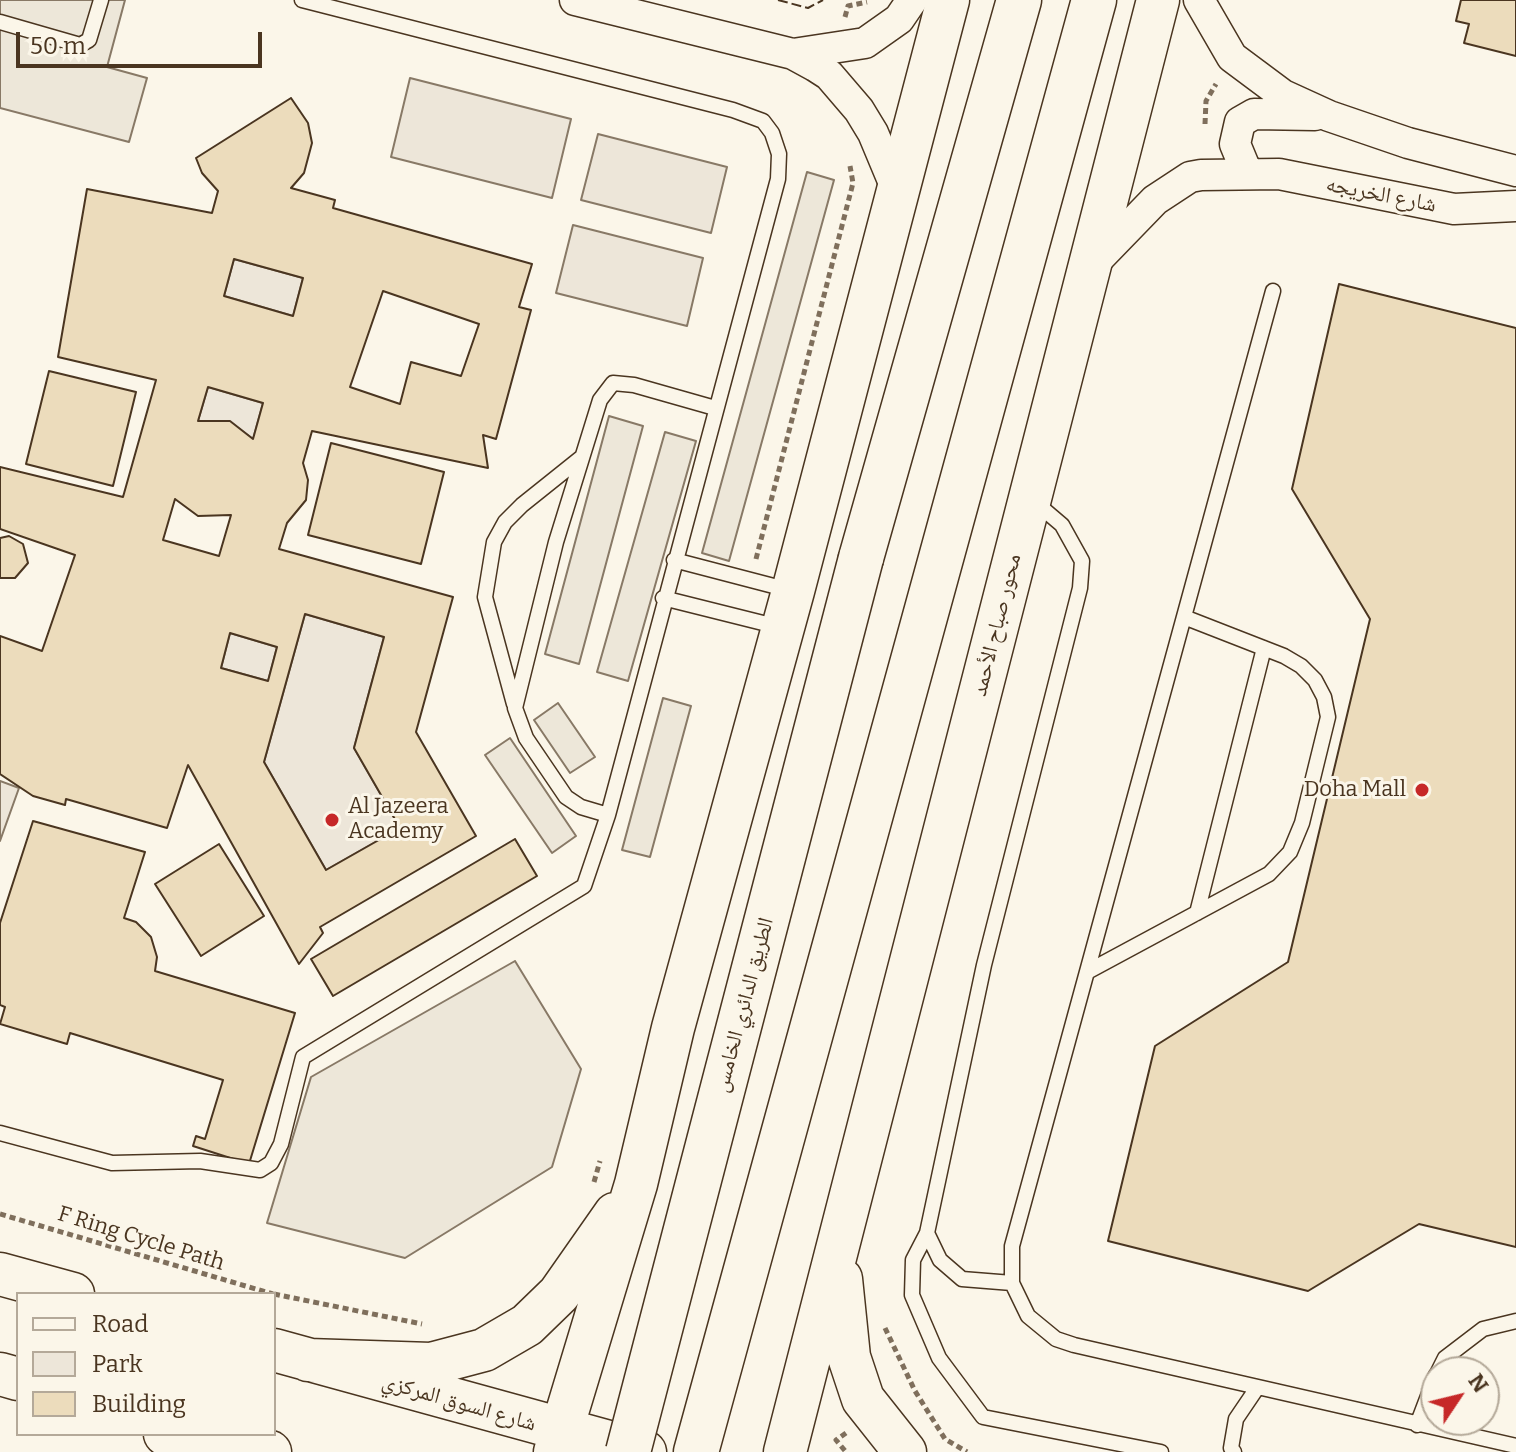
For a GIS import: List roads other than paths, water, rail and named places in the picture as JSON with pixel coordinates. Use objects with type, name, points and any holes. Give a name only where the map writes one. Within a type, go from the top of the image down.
[{"type":"highway","name":"الطريق الدائري الخامس","points":[[628,1452],[861,558],[1019,0]]},
{"type":"highway","points":[[696,1452],[1094,0]]},
{"type":"street","points":[[575,0],[793,54],[829,75],[859,110],[873,133],[896,188]]},
{"type":"street","points":[[793,54],[865,43],[899,19],[912,0]]},
{"type":"street","points":[[558,1442],[636,1184],[673,1028],[788,610],[896,188],[948,0]]},
{"type":"street","name":"محور صباح الأحمد","points":[[838,1250],[1158,0]]},
{"type":"street","points":[[1199,0],[1240,66],[1283,95],[1329,116],[1408,143],[1516,171]]},
{"type":"street","points":[[1247,173],[1235,144],[1240,122],[1254,114],[1329,116]]},
{"type":"street","name":"شارع الخريجه","points":[[1087,270],[1155,200],[1190,177],[1279,174],[1454,209],[1516,206]]},
{"type":"street","points":[[291,1355],[431,1364],[484,1350],[527,1325],[559,1294],[636,1184]]},
{"type":"street","points":[[785,1452],[838,1250]]},
{"type":"street","points":[[838,1250],[849,1357],[863,1399],[905,1452]]},
{"type":"street","points":[[0,1274],[66,1292]]},
{"type":"street","name":"شارع السوق المركزي","points":[[291,1355],[558,1442],[645,1452]]},
{"type":"street","points":[[168,1436],[193,1452]]},
{"type":"street","points":[[214,1436],[270,1452]]},
{"type":"lane","points":[[0,22],[80,45],[89,40],[101,0]]},
{"type":"lane","points":[[0,1133],[112,1163],[200,1161],[260,1170],[271,1163],[281,1144],[303,1057],[584,886],[608,815],[663,598],[778,179],[779,154],[772,133],[763,121],[733,110],[302,0]]},
{"type":"lane","points":[[1273,291],[1012,1246],[1012,1283],[1028,1316],[1056,1339],[1516,1446]]},
{"type":"lane","points":[[515,708],[556,542],[600,400],[613,383],[634,385],[715,408]]},
{"type":"lane","points":[[582,456],[505,522],[494,542],[485,597],[526,738],[566,797],[581,807],[608,815]]},
{"type":"lane","points":[[1029,497],[1062,525],[1082,561],[1080,588],[984,965],[927,1233],[913,1260],[912,1295],[939,1358],[983,1417],[1161,1452]]},
{"type":"lane","points":[[674,560],[751,580],[788,610]]},
{"type":"lane","points":[[663,598],[788,610]]},
{"type":"lane","points":[[1087,972],[1269,874],[1290,852],[1325,736],[1326,707],[1315,680],[1301,666],[1184,617]]},
{"type":"lane","points":[[1197,913],[1264,648]]},
{"type":"lane","points":[[927,1233],[940,1260],[962,1279],[1012,1283]]},
{"type":"lane","points":[[1448,1356],[1483,1329],[1516,1321]]},
{"type":"lane","points":[[1234,1452],[1231,1448],[1236,1419],[1257,1388]]},
{"type":"lane","points":[[1417,1425],[1420,1417]]},
{"type":"place","name":"Doha Mall","points":[[1422,790]]},
{"type":"place","name":"Al Jazeera Academy","points":[[332,820]]}]
